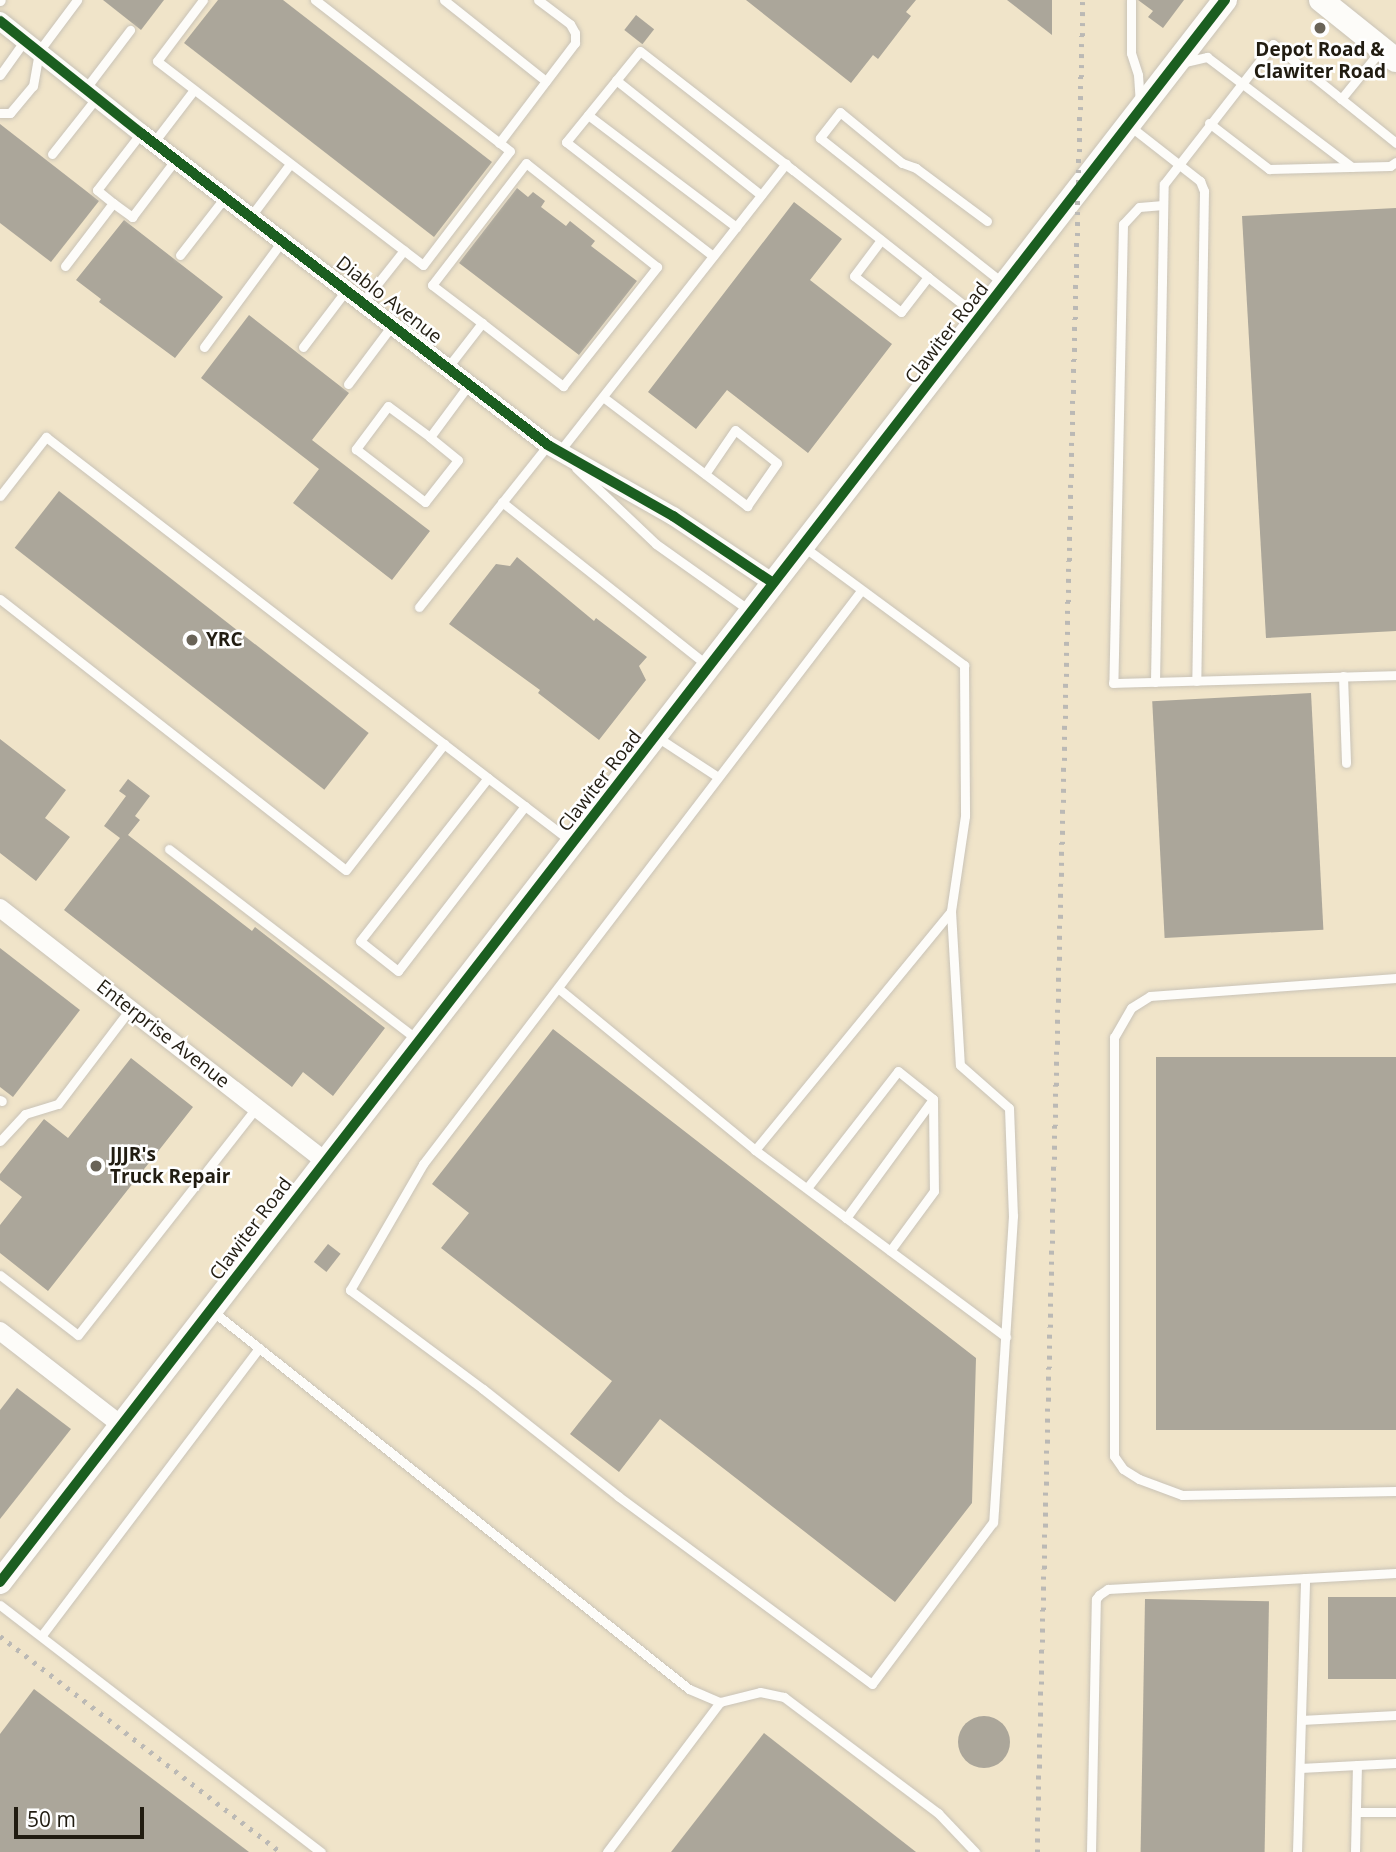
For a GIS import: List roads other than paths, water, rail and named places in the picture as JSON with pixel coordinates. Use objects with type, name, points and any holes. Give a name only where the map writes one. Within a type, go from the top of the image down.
[{"type":"street","name":"Clawiter Road","points":[[0,1582],[1135,120],[1225,0]]},
{"type":"street","points":[[1321,0],[1389,54]]},
{"type":"street","name":"Diablo Avenue","points":[[0,20],[147,138],[553,448],[673,516],[774,583]]},
{"type":"street","name":"Enterprise Avenue","points":[[0,908],[325,1161]]},
{"type":"street","points":[[0,1331],[121,1425]]},
{"type":"lane","points":[[0,75],[77,0]]},
{"type":"lane","points":[[203,0],[157,61],[423,265],[510,151],[314,0]]},
{"type":"lane","points":[[444,0],[546,81]]},
{"type":"lane","points":[[499,143],[575,43],[575,33],[570,24],[538,0]]},
{"type":"lane","points":[[1131,0],[1131,53],[1138,75],[1135,120],[1200,181],[1204,191],[1196,681]]},
{"type":"lane","points":[[52,154],[130,30]]},
{"type":"lane","points":[[1155,682],[1164,184],[1273,44],[1396,142]]},
{"type":"lane","points":[[0,113],[10,113],[33,86],[32,46]]},
{"type":"lane","points":[[713,256],[566,142],[639,51],[980,318]]},
{"type":"lane","points":[[1341,99],[1389,54]]},
{"type":"lane","points":[[1178,63],[1207,57],[1352,167]]},
{"type":"lane","points":[[616,80],[761,195]]},
{"type":"lane","points":[[176,159],[132,217],[97,190],[193,91]]},
{"type":"lane","points":[[987,222],[916,168],[902,163],[840,112],[820,138],[1006,285]]},
{"type":"lane","points":[[588,115],[736,227]]},
{"type":"lane","points":[[1209,123],[1269,169],[1390,166],[1396,162]]},
{"type":"lane","points":[[526,163],[657,267],[563,386],[482,323],[432,285],[526,163]]},
{"type":"lane","points":[[251,216],[290,164]]},
{"type":"lane","points":[[419,607],[502,502],[603,397],[786,164]]},
{"type":"lane","points":[[180,255],[226,196]]},
{"type":"lane","points":[[65,266],[113,203]]},
{"type":"lane","points":[[1163,205],[1139,207],[1123,224],[1113,683],[1396,675]]},
{"type":"lane","points":[[204,347],[284,240]]},
{"type":"lane","points":[[881,240],[854,276],[901,312],[928,278]]},
{"type":"lane","points":[[363,302],[404,250]]},
{"type":"lane","points":[[303,347],[347,289]]},
{"type":"lane","points":[[447,367],[482,323]]},
{"type":"lane","points":[[348,383],[393,324]]},
{"type":"lane","points":[[430,437],[470,383]]},
{"type":"lane","points":[[603,397],[747,506],[776,463],[735,430],[705,474]]},
{"type":"lane","points":[[388,406],[430,437],[458,460],[425,502],[356,449],[388,406]]},
{"type":"lane","points":[[0,495],[46,437],[573,843]]},
{"type":"lane","points":[[553,448],[656,544],[752,611]]},
{"type":"lane","points":[[502,502],[709,667]]},
{"type":"lane","points":[[802,546],[860,592],[964,665],[965,816],[951,911],[960,1065],[1009,1108],[1013,1216],[993,1522],[872,1684],[618,1496],[483,1389],[350,1290],[423,1164],[860,592]]},
{"type":"lane","points":[[0,599],[346,870],[444,744]]},
{"type":"lane","points":[[1343,676],[1346,763]]},
{"type":"lane","points":[[657,737],[718,777]]},
{"type":"lane","points":[[488,778],[360,941],[398,971],[525,806]]},
{"type":"lane","points":[[170,849],[419,1041]]},
{"type":"lane","points":[[755,1150],[951,911]]},
{"type":"lane","points":[[1396,978],[1150,996],[1131,1008],[1114,1037],[1114,1456],[1123,1469],[1156,1488],[1182,1495],[1396,1492]]},
{"type":"lane","points":[[558,988],[755,1150],[1006,1337]]},
{"type":"lane","points":[[0,1141],[25,1114],[58,1104],[130,1009]]},
{"type":"lane","points":[[807,1188],[898,1071],[933,1099]]},
{"type":"lane","points":[[890,1251],[934,1191],[933,1099]]},
{"type":"lane","points":[[846,1218],[933,1099]]},
{"type":"lane","points":[[0,1275],[78,1335],[257,1107]]},
{"type":"lane","points":[[211,1310],[689,1689],[720,1703]]},
{"type":"lane","points":[[41,1635],[259,1348]]},
{"type":"lane","points":[[1091,1852],[1096,1599],[1099,1595],[1108,1588],[1396,1573]]},
{"type":"lane","points":[[1297,1852],[1305,1578]]},
{"type":"lane","points":[[0,1605],[321,1852]]},
{"type":"lane","points":[[607,1852],[720,1703],[760,1692],[784,1696],[938,1813],[975,1852]]},
{"type":"lane","points":[[1301,1720],[1396,1715]]},
{"type":"lane","points":[[1300,1768],[1396,1763]]},
{"type":"lane","points":[[1355,1852],[1357,1765]]},
{"type":"lane","points":[[1356,1812],[1396,1812]]},
{"type":"railway","points":[[1037,1852],[1083,0]]},
{"type":"railway","points":[[0,1636],[280,1852]]},
{"type":"place","name":"Depot Road & Clawiter Road","points":[[1320,28]]},
{"type":"place","name":"YRC","points":[[192,640]]},
{"type":"place","name":"JJJR's Truck Repair","points":[[96,1166]]}]
